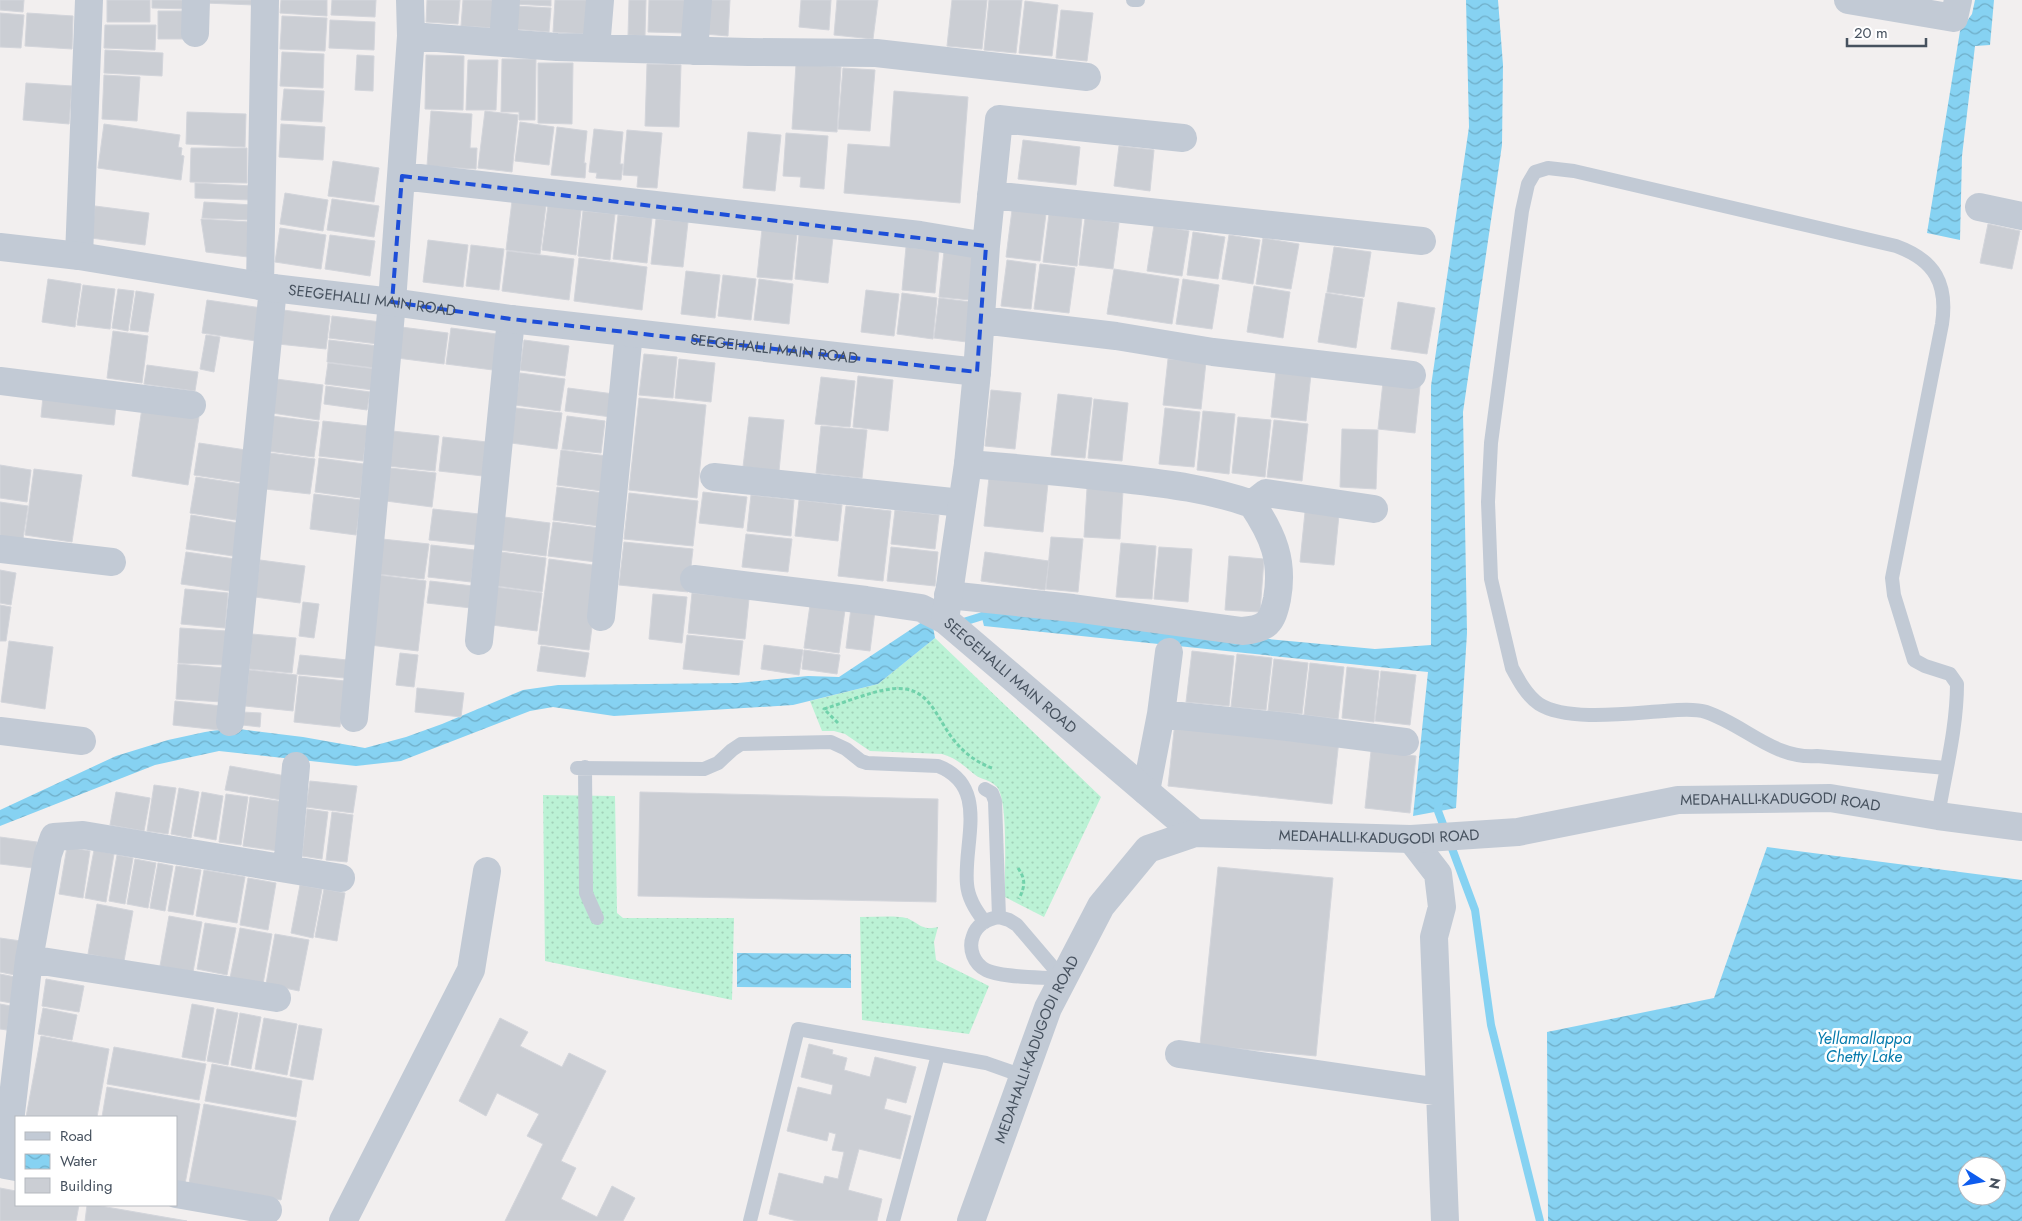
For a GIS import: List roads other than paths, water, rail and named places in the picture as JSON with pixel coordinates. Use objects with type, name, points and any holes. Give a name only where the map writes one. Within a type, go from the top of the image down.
[{"type":"street","points":[[79,256],[89,0]]},
{"type":"street","points":[[195,32],[196,0]]},
{"type":"street","points":[[230,722],[267,287],[265,0]]},
{"type":"street","points":[[354,718],[402,176],[411,36],[410,0]]},
{"type":"street","points":[[503,43],[506,0]]},
{"type":"street","points":[[596,48],[600,0]]},
{"type":"street","points":[[694,51],[698,0]]},
{"type":"street","points":[[1848,0],[1954,18],[1958,0]]},
{"type":"street","points":[[411,36],[596,48],[876,53],[1087,77]]},
{"type":"street","points":[[977,372],[986,246],[999,119],[1183,138]]},
{"type":"street","points":[[402,176],[920,235],[986,246]]},
{"type":"street","points":[[991,195],[1422,241]]},
{"type":"street","points":[[1979,207],[2022,216]]},
{"type":"street","name":"SEEGEHALLI MAIN ROAD","points":[[0,247],[79,256],[267,287],[511,319],[977,372],[968,464],[946,608],[1146,791],[1195,833]]},
{"type":"street","points":[[479,641],[511,319]]},
{"type":"street","points":[[982,320],[1116,336],[1213,352],[1412,375]]},
{"type":"street","points":[[601,618],[629,333]]},
{"type":"street","points":[[0,382],[192,405]]},
{"type":"street","points":[[694,579],[921,608],[1111,612],[1242,631],[1260,630],[1274,617],[1279,590],[1280,564],[1274,542],[1252,504],[1223,494],[1183,486],[1033,469],[968,464]]},
{"type":"street","points":[[714,477],[962,504]]},
{"type":"street","points":[[1252,504],[1266,493],[1374,509]]},
{"type":"street","points":[[0,549],[112,562]]},
{"type":"street","points":[[1146,791],[1161,714],[1169,652]]},
{"type":"street","points":[[1161,714],[1288,726],[1405,742]]},
{"type":"street","points":[[0,731],[82,741]]},
{"type":"street","points":[[287,869],[296,766]]},
{"type":"street","name":"MEDAHALLI-KADUGODI ROAD","points":[[971,1221],[1048,1008],[1101,906],[1148,849],[1195,833],[1420,839],[1518,832],[1678,800],[1830,798],[1938,816],[2022,827]]},
{"type":"street","points":[[15,1167],[5,1165],[6,1099],[48,854],[54,837],[83,835],[342,878]]},
{"type":"street","points":[[1420,839],[1438,874],[1442,907],[1434,937],[1445,1221]]},
{"type":"street","points":[[343,1221],[471,970],[487,872]]},
{"type":"street","points":[[29,959],[277,998]]},
{"type":"street","points":[[1179,1054],[1440,1092]]},
{"type":"street","points":[[178,1194],[268,1210]]},
{"type":"lane","points":[[1133,0],[1138,0]]},
{"type":"lane","points":[[1938,816],[1946,768],[1956,707],[1957,684],[1950,674],[1925,666],[1914,660],[1894,595],[1892,578],[1942,324],[1944,308],[1942,288],[1935,271],[1911,251],[1896,246],[1574,171],[1548,168],[1535,172],[1528,184],[1522,210],[1491,443],[1488,502],[1491,579],[1512,668],[1519,681],[1540,704],[1556,710],[1585,715],[1703,711],[1766,745],[1781,751],[1807,757],[1817,756],[1946,768]]},
{"type":"lane","points":[[597,918],[586,893],[581,768],[704,769],[718,763],[736,746],[741,744],[822,742],[838,745],[867,763],[938,766],[949,770],[958,779],[971,803],[967,884],[974,905],[985,922]]},
{"type":"lane","points":[[985,789],[992,793],[995,801],[999,917]]},
{"type":"lane","points":[[999,917],[1009,920],[1017,925],[1063,979],[995,973],[979,965],[971,949],[971,940],[974,932],[989,919],[999,917]]},
{"type":"lane","points":[[750,1221],[798,1029],[986,1064],[1023,1076]]},
{"type":"lane","points":[[893,1221],[938,1054]]},
{"type":"water","points":[[1466,0],[1498,0],[1503,65],[1502,145],[1463,412],[1467,633],[1456,808],[1413,816],[1428,672],[984,626],[978,602],[1258,638],[1375,649],[1431,645],[1431,386],[1469,127]]},
{"type":"water","points":[[1975,0],[1994,0],[1990,45],[1975,46],[1962,156],[1960,240],[1927,233],[1960,31],[1972,14]]},
{"type":"water","points":[[932,621],[935,638],[878,684],[793,705],[614,716],[553,707],[530,711],[401,761],[356,766],[219,751],[155,765],[0,826],[0,810],[116,756],[168,740],[231,728],[303,737],[365,748],[406,737],[442,724],[523,690],[558,685],[738,683],[808,676],[839,677],[922,622]]},
{"type":"water","name":"Yellamallappa Chetty Lake","points":[[1767,847],[2022,880],[2022,1221],[1548,1221],[1547,1032],[1714,998]]},
{"type":"water","points":[[737,953],[851,954],[851,988],[737,987]]},
{"type":"waterway","points":[[957,624],[989,614]]},
{"type":"waterway","points":[[1439,801],[1438,811],[1475,910],[1491,1025],[1540,1221]]}]
